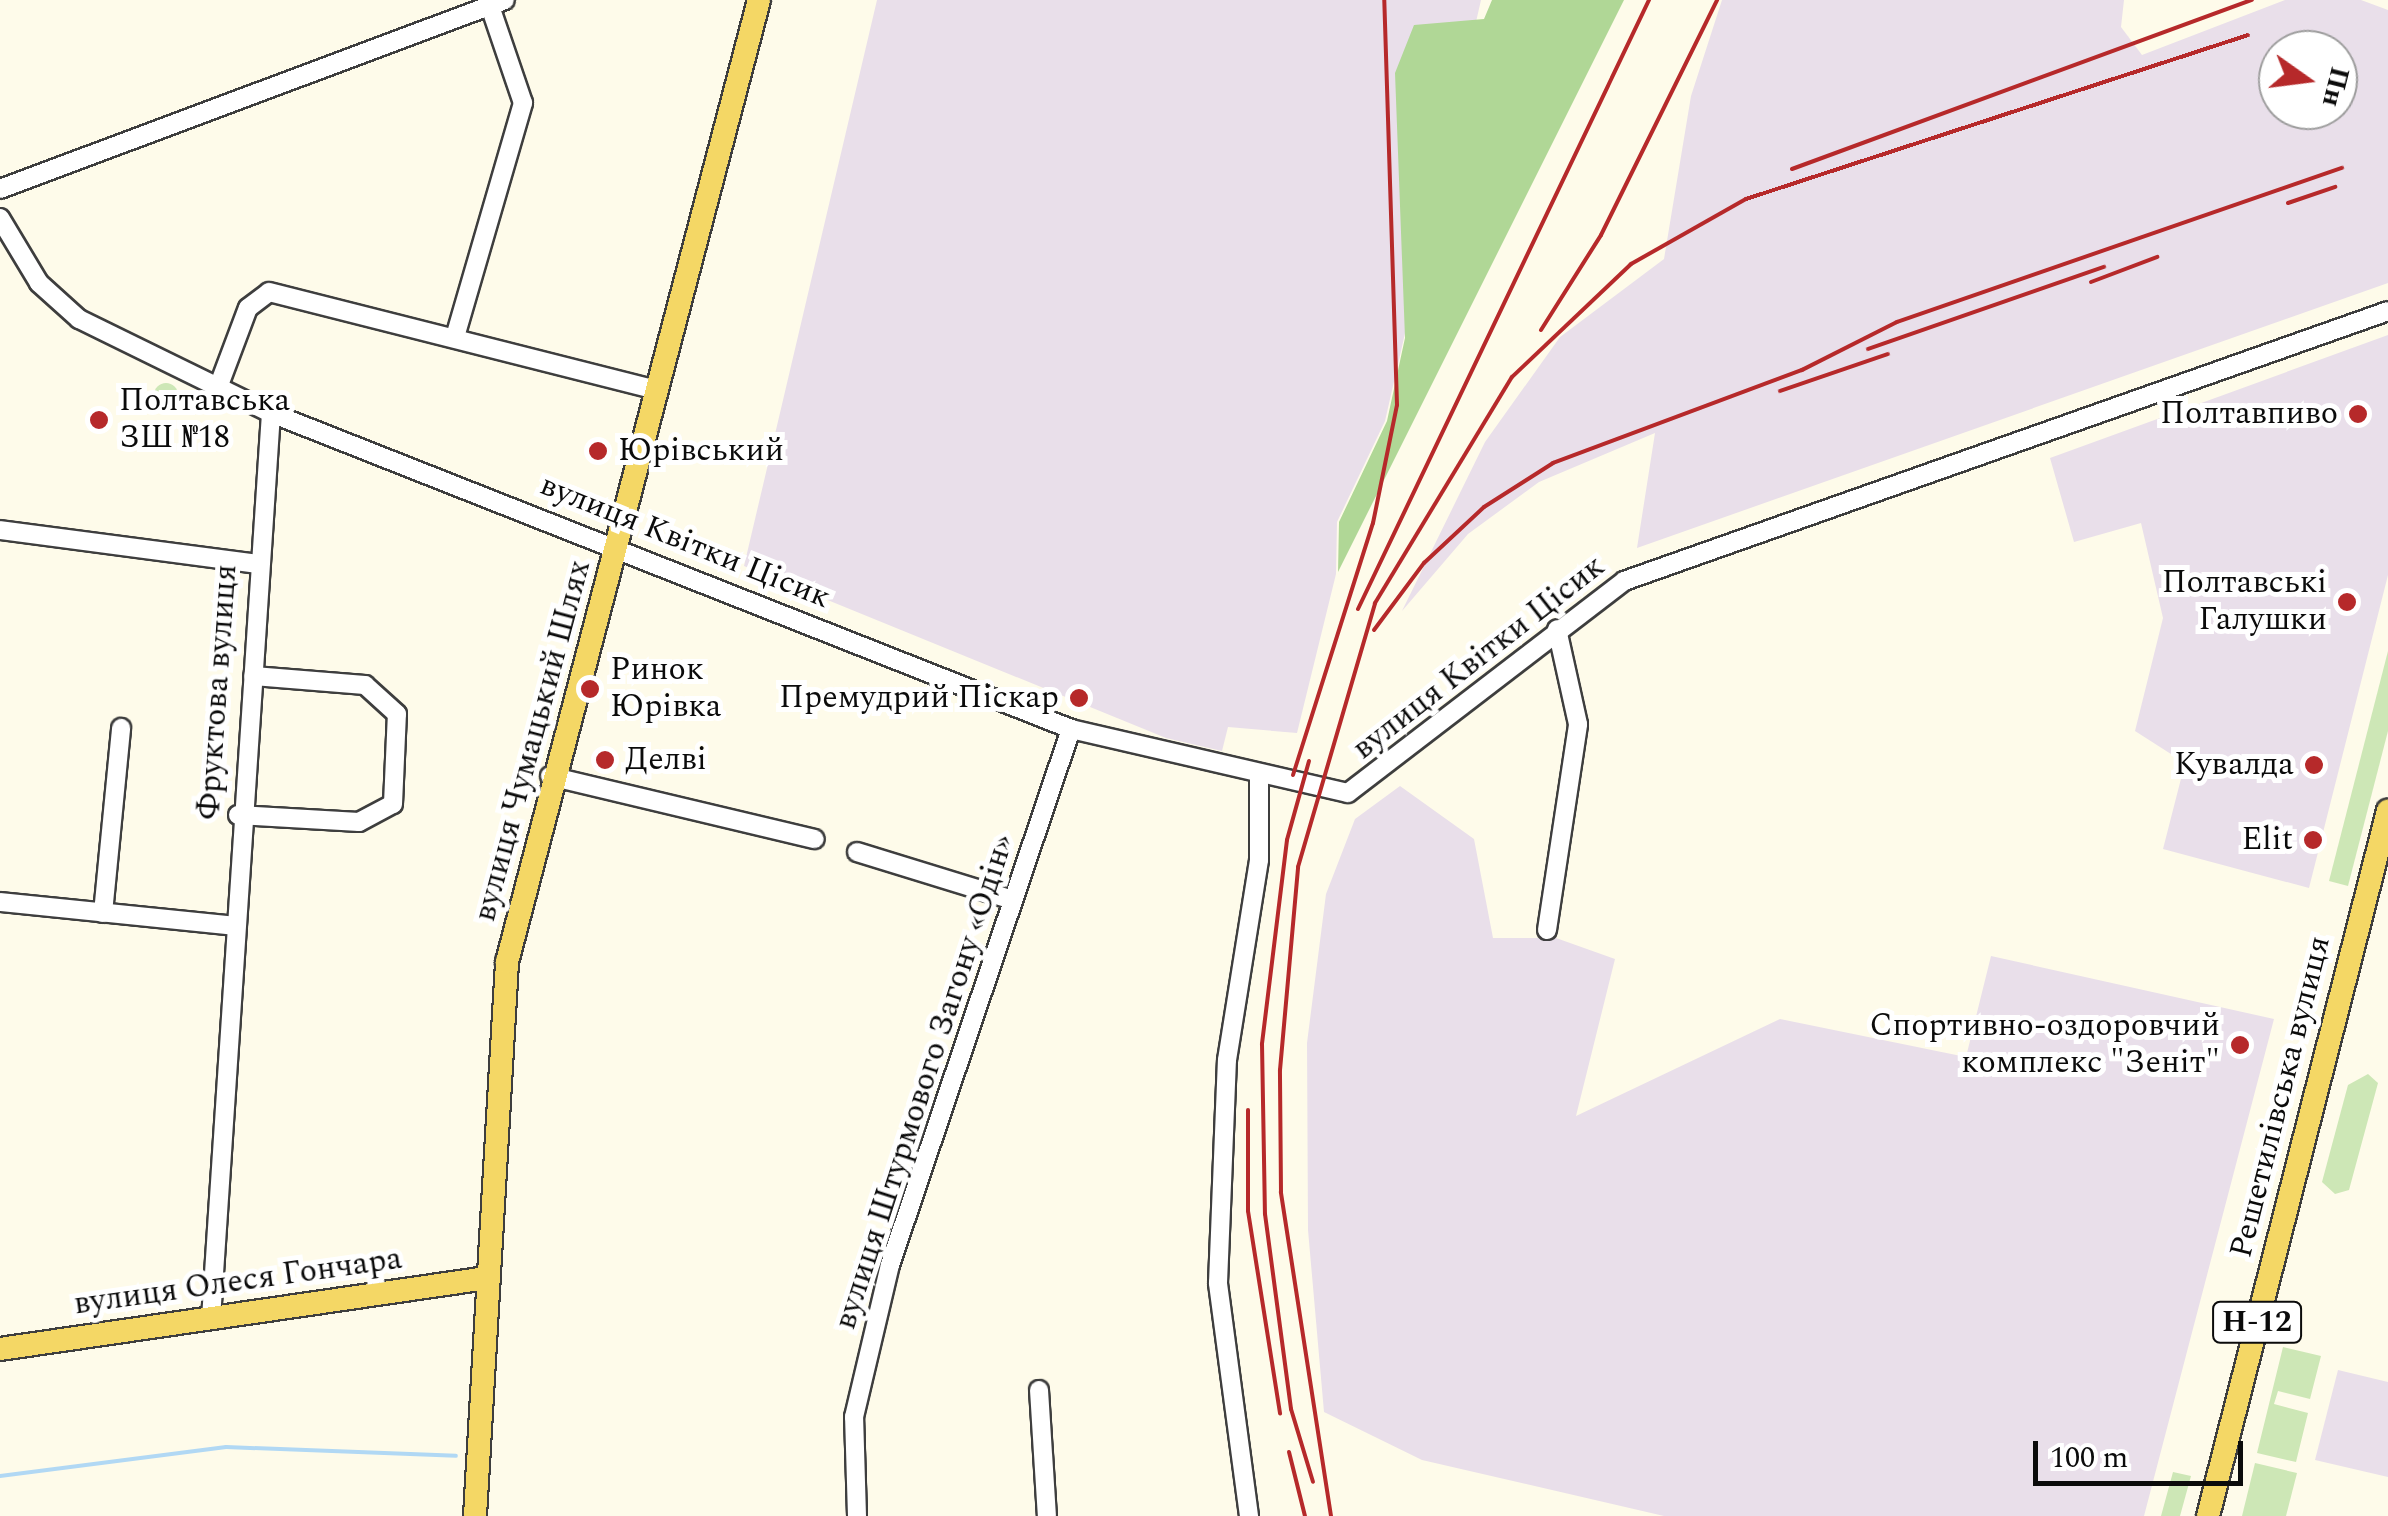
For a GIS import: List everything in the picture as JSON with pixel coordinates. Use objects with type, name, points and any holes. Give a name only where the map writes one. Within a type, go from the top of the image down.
[{"type":"main road","name":"вулиця Чумацький Шлях","points":[[475,1516],[507,962],[550,776],[620,547],[656,390],[758,0]]},
{"type":"main road","name":"Решетилівська вулиця","points":[[2208,1516],[2388,811]]},
{"type":"main road","name":"вулиця Олеся Гончара","points":[[0,1350],[486,1278]]},
{"type":"street","points":[[0,188],[495,2],[523,103],[455,337]]},
{"type":"street","points":[[2,230],[39,283],[80,318],[271,414]]},
{"type":"street","points":[[219,385],[248,308],[269,292],[656,390]]},
{"type":"street","name":"вулиця Квітки Цісик","points":[[271,414],[620,547],[1070,729],[1258,774],[1356,792],[1557,629],[1666,562],[2388,311]]},
{"type":"street","name":"Фруктова вулиця","points":[[212,1318],[238,815],[271,414]]},
{"type":"street","points":[[0,530],[257,564]]},
{"type":"street","points":[[1547,930],[1578,724],[1557,629]]},
{"type":"street","points":[[238,815],[359,822],[392,804],[397,714],[365,685],[252,676]]},
{"type":"street","points":[[103,913],[121,728]]},
{"type":"street","name":"вулиця Штурмового Загону «Одін»","points":[[858,1516],[854,1416],[890,1265],[1070,729]]},
{"type":"street","points":[[1249,1516],[1218,1283],[1226,1060],[1259,860],[1258,774]]},
{"type":"street","points":[[550,776],[815,839]]},
{"type":"street","points":[[858,852],[1013,900]]},
{"type":"street","points":[[0,902],[234,926]]},
{"type":"street","points":[[1039,1390],[1047,1516]]},
{"type":"shaded area","points":[[877,0],[1481,0],[1385,421],[1337,522],[1336,574],[1297,733],[1228,727],[1222,751],[1166,738],[744,566]]},
{"type":"shaded area","points":[[1722,0],[2124,0],[2121,27],[2142,55],[2285,0],[2361,0],[2388,10],[2388,283],[1637,548],[1655,433],[1539,482],[1468,534],[1402,611],[1485,442],[1560,337],[1664,259],[1691,96]]},
{"type":"shaded area","points":[[2388,335],[2388,575],[2309,888],[2163,849],[2185,763],[2135,731],[2163,618],[2141,523],[2074,542],[2050,458]]},
{"type":"shaded area","points":[[1400,786],[1474,839],[1493,938],[1556,938],[1615,959],[1576,1116],[1780,1019],[1966,1057],[1991,956],[2274,1019],[2144,1516],[1664,1516],[1422,1460],[1324,1412],[1308,1230],[1307,1043],[1326,894],[1355,819]]},
{"type":"shaded area","points":[[2338,1370],[2388,1382],[2388,1477],[2315,1460]]},
{"type":"green space","points":[[1492,0],[1624,0],[1338,572],[1339,522],[1387,421],[1405,338],[1395,73],[1414,25],[1484,19]]},
{"type":"green space","points":[[166,383],[178,395],[166,407],[154,395]]},
{"type":"green space","points":[[2388,651],[2388,731],[2348,886],[2329,881]]},
{"type":"green space","points":[[2368,1074],[2378,1083],[2349,1190],[2335,1194],[2322,1182],[2348,1085]]},
{"type":"green space","points":[[2283,1347],[2321,1356],[2310,1399],[2278,1391],[2274,1404],[2308,1413],[2296,1462],[2257,1453]]},
{"type":"green space","points":[[2255,1463],[2297,1473],[2286,1516],[2242,1516]]},
{"type":"green space","points":[[2173,1472],[2191,1476],[2180,1516],[2161,1516]]},
{"type":"waterway","points":[[0,1476],[226,1447],[456,1456]]},
{"type":"railway","points":[[1293,775],[1373,523],[1397,405],[1384,0]]},
{"type":"railway","points":[[1358,609],[1649,0]]},
{"type":"railway","points":[[1541,330],[1601,235],[1717,0]]},
{"type":"railway","points":[[1792,169],[2252,0]]},
{"type":"railway","points":[[1331,1516],[1281,1192],[1280,1070],[1298,867],[1375,603],[1512,377],[1631,264],[1746,199],[2248,35]]},
{"type":"railway","points":[[1374,630],[1424,563],[1484,507],[1553,463],[1802,370],[1897,322],[2342,168]]},
{"type":"railway","points":[[2288,203],[2335,187]]},
{"type":"railway","points":[[2091,282],[2157,257]]},
{"type":"railway","points":[[1868,349],[2104,267]]},
{"type":"railway","points":[[1780,391],[1888,354]]},
{"type":"railway","points":[[1309,761],[1287,840],[1262,1044],[1265,1214],[1291,1409],[1313,1482]]},
{"type":"railway","points":[[1248,1110],[1248,1211],[1280,1413]]},
{"type":"railway","points":[[1289,1452],[1305,1516]]},
{"type":"place","name":"Полтавпиво","points":[[2358,414]]},
{"type":"place","name":"Полтавська ЗШ №18","points":[[99,420]]},
{"type":"place","name":"Юрівський","points":[[598,451]]},
{"type":"place","name":"Полтавські Галушки","points":[[2347,602]]},
{"type":"place","name":"Ринок Юрівка","points":[[590,689]]},
{"type":"place","name":"Премудрий Піскар","points":[[1079,698]]},
{"type":"place","name":"Делві","points":[[605,760]]},
{"type":"place","name":"Кувалда","points":[[2314,765]]},
{"type":"place","name":"Elit","points":[[2313,840]]},
{"type":"place","name":"Спортивно-оздоровчий комплекс \"Зеніт\"","points":[[2240,1045]]}]
